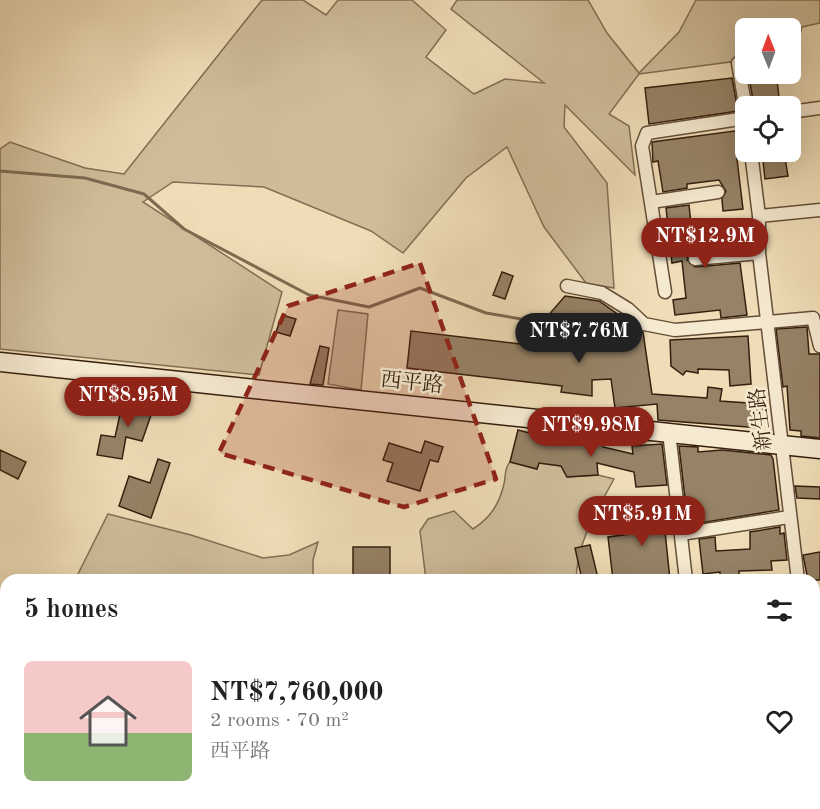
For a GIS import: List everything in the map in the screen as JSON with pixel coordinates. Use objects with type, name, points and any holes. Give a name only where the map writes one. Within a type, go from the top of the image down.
[{"type":"main road","name":"西平路","points":[[0,362],[820,449]]},
{"type":"street","points":[[801,111],[820,108]]},
{"type":"street","points":[[665,292],[642,146],[648,133],[735,119]]},
{"type":"street","name":"新生路","points":[[752,162],[759,216],[759,253],[797,574]]},
{"type":"street","points":[[651,202],[718,192]]},
{"type":"street","points":[[759,216],[820,210]]},
{"type":"street","points":[[695,259],[759,253]]},
{"type":"street","points":[[567,286],[602,293],[627,309],[644,324],[675,330],[813,318],[820,346]]},
{"type":"street","points":[[669,432],[685,574]]},
{"type":"street","points":[[681,534],[789,517]]},
{"type":"highlighted area","points":[[420,263],[496,479],[404,507],[219,453],[288,306]]},
{"type":"shaded area","points":[[262,0],[303,0],[326,15],[338,0],[412,0],[446,30],[426,57],[474,94],[505,79],[544,83],[451,9],[457,0],[588,0],[607,33],[639,73],[679,32],[696,0],[820,0],[820,23],[802,27],[801,31],[801,18],[735,18],[735,61],[639,74],[609,114],[629,126],[635,175],[565,105],[564,127],[607,183],[614,288],[586,283],[544,227],[507,147],[466,178],[403,253],[371,231],[264,187],[173,182],[143,202],[282,292],[259,375],[0,349],[0,149],[10,142],[85,168],[124,174]]},
{"type":"shaded area","points":[[338,310],[368,314],[361,390],[328,384]]},
{"type":"shaded area","points":[[510,462],[537,469],[539,463],[561,466],[567,477],[598,475],[614,479],[594,515],[584,540],[576,574],[425,574],[420,531],[428,519],[454,511],[473,529],[489,515],[496,505],[504,484]]},
{"type":"shaded area","points":[[108,514],[191,535],[263,558],[289,555],[318,542],[313,560],[313,574],[78,574]]},
{"type":"building","points":[[732,78],[735,111],[649,124],[645,88]]},
{"type":"building","points":[[750,84],[777,84],[779,96],[752,96]]},
{"type":"building","points":[[735,131],[735,162],[737,162],[743,209],[723,211],[722,199],[726,191],[719,180],[687,184],[687,188],[663,192],[658,161],[653,162],[652,142]]},
{"type":"building","points":[[763,162],[786,162],[788,176],[765,179]]},
{"type":"building","points":[[689,205],[692,234],[715,232],[715,225],[732,223],[734,247],[694,251],[688,255],[687,260],[695,267],[740,263],[747,315],[721,318],[720,310],[675,315],[673,300],[686,298],[682,261],[672,263],[666,208]]},
{"type":"building","points":[[502,272],[513,276],[505,299],[493,295]]},
{"type":"building","points":[[565,296],[599,301],[643,332],[652,394],[707,398],[708,387],[722,389],[720,401],[763,404],[760,428],[658,420],[657,404],[615,408],[611,379],[592,380],[592,396],[561,392],[562,386],[407,368],[411,331],[562,349],[564,326],[540,325]]},
{"type":"building","points":[[282,315],[296,319],[290,336],[276,332]]},
{"type":"building","points":[[807,327],[809,354],[820,354],[820,438],[801,436],[801,431],[790,430],[787,386],[783,387],[776,329]]},
{"type":"building","points":[[748,336],[751,384],[730,386],[729,370],[698,369],[698,373],[686,371],[683,375],[671,366],[670,340]]},
{"type":"building","points":[[320,346],[329,348],[323,385],[310,384]]},
{"type":"building","points":[[144,391],[158,395],[142,441],[126,437],[122,459],[97,455],[101,435],[115,437],[121,410],[138,414]]},
{"type":"building","points":[[518,430],[545,437],[542,440],[564,443],[586,441],[586,437],[604,437],[603,447],[633,454],[632,446],[662,444],[667,485],[636,487],[634,472],[597,463],[598,475],[567,477],[561,466],[539,463],[537,469],[510,462]]},
{"type":"building","points":[[425,441],[443,447],[438,462],[430,460],[420,491],[387,481],[393,463],[383,460],[389,443],[421,453]]},
{"type":"building","points":[[679,446],[698,447],[698,452],[722,450],[771,455],[779,510],[688,525]]},
{"type":"building","points":[[0,450],[26,462],[18,479],[0,470]]},
{"type":"building","points":[[158,459],[170,463],[151,518],[119,506],[129,476],[150,483]]},
{"type":"building","points":[[795,486],[820,487],[820,499],[797,498]]},
{"type":"building","points":[[662,502],[669,574],[612,574],[608,537],[630,534],[628,512],[643,511],[642,504]]},
{"type":"building","points":[[780,527],[780,534],[784,533],[787,560],[771,561],[772,570],[739,571],[739,574],[720,574],[720,572],[703,574],[699,539],[715,537],[716,551],[750,549],[750,532]]},
{"type":"building","points":[[590,545],[597,574],[581,574],[575,548]]},
{"type":"building","points":[[353,547],[390,547],[390,574],[353,574]]},
{"type":"building","points":[[820,552],[820,574],[807,574],[803,555]]},
{"type":"waterway","points":[[0,171],[85,178],[144,194],[184,229],[309,295],[369,307],[420,288],[486,313],[527,320]]}]
